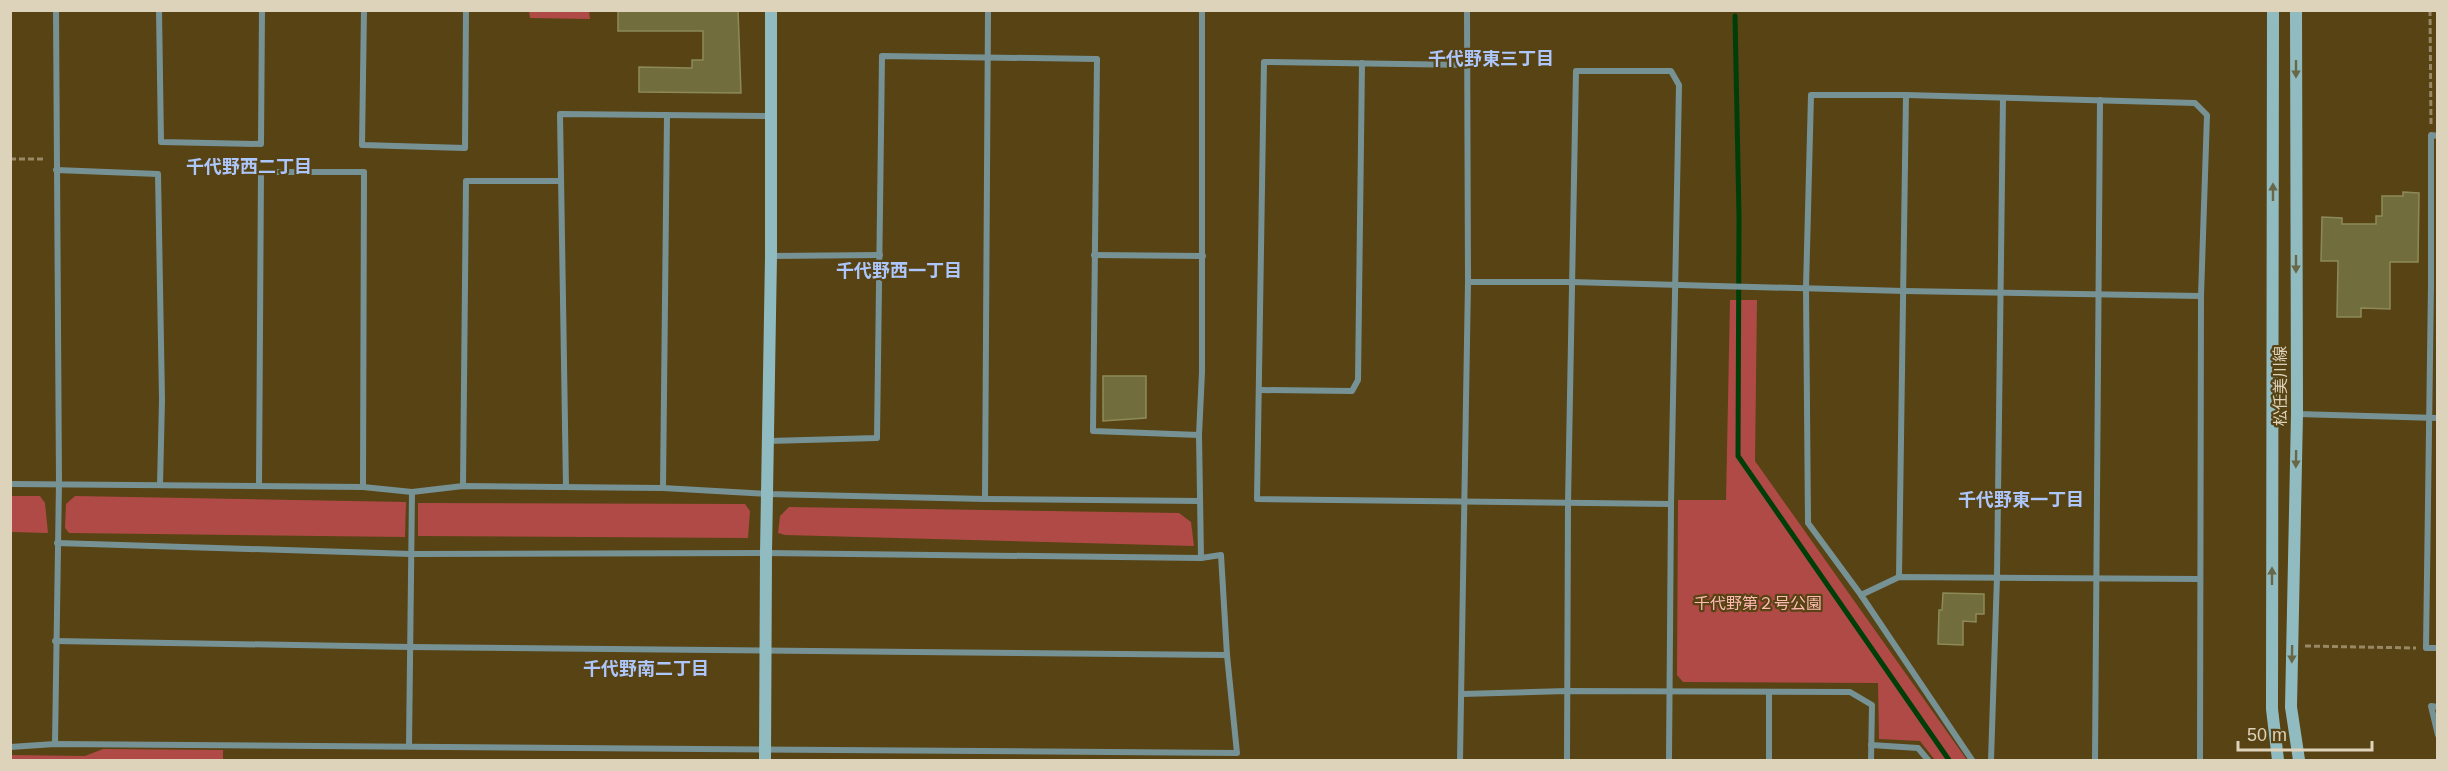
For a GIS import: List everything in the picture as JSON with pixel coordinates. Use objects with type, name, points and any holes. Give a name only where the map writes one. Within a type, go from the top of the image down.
[{"type":"main road","points":[[765,755],[771,256],[771,10]]},
{"type":"main road","name":"松任美川線","points":[[2273,10],[2272,709],[2278,760]]},
{"type":"main road","name":"松任美川線","points":[[2296,10],[2297,414],[2291,707],[2299,760]]},
{"type":"street","points":[[55,744],[59,483],[56,10]]},
{"type":"street","points":[[159,10],[160,142],[261,144],[262,10]]},
{"type":"street","points":[[364,10],[362,145],[465,148],[466,10]]},
{"type":"street","points":[[985,500],[988,10]]},
{"type":"street","points":[[1201,558],[1199,435],[1203,256],[1202,10]]},
{"type":"street","points":[[1460,760],[1468,282],[1467,10]]},
{"type":"street","points":[[769,441],[877,438],[882,56],[1097,58],[1093,431],[1199,435]]},
{"type":"street","points":[[1468,65],[1264,62],[1257,499],[1671,504]]},
{"type":"street","points":[[1259,390],[1352,391],[1358,380],[1362,63]]},
{"type":"street","points":[[1567,760],[1568,503],[1576,71],[1671,71],[1679,85],[1669,760]]},
{"type":"street","points":[[1972,760],[1861,595],[1808,523],[1806,288],[1812,95],[1906,95],[2194,103],[2207,115],[2201,296],[2200,760]]},
{"type":"street","points":[[1899,577],[1905,291],[1906,95]]},
{"type":"street","points":[[1991,760],[1997,577],[2003,98]]},
{"type":"street","points":[[2095,760],[2100,100]]},
{"type":"street","points":[[566,487],[560,114],[771,116]]},
{"type":"street","points":[[663,488],[667,115]]},
{"type":"street","points":[[2434,136],[2434,418],[2426,648],[2438,648]]},
{"type":"street","points":[[56,171],[158,174],[162,399],[160,485]]},
{"type":"street","points":[[259,485],[261,172],[364,172],[363,487]]},
{"type":"street","points":[[463,486],[465,182],[561,182]]},
{"type":"street","points":[[771,256],[880,255]]},
{"type":"street","points":[[1094,255],[1203,256]]},
{"type":"street","points":[[1468,282],[1676,284],[2201,296]]},
{"type":"street","points":[[2297,414],[2434,418]]},
{"type":"street","points":[[10,484],[363,487],[412,492],[463,486],[663,488],[767,494],[985,500],[1200,501]]},
{"type":"street","points":[[409,746],[412,492]]},
{"type":"street","points":[[10,747],[55,744],[409,746],[765,755],[1237,753],[1227,655],[1221,555],[1201,558],[766,553],[411,554],[57,543]]},
{"type":"street","points":[[1861,595],[1899,577],[2200,579]]},
{"type":"street","points":[[55,641],[766,652],[1227,655]]},
{"type":"street","points":[[1462,694],[1567,691],[1850,692],[1872,705],[1871,760]]},
{"type":"street","points":[[1769,692],[1769,760]]},
{"type":"street","points":[[2438,706],[2431,706],[2438,735]]},
{"type":"street","points":[[1871,745],[1918,748],[1928,760]]},
{"type":"path","points":[[2430,10],[2434,136]]},
{"type":"path","points":[[10,159],[56,159]]},
{"type":"path","points":[[2292,646],[2426,648]]},
{"type":"green space","points":[[529,11],[589,11],[590,19],[530,18]]},
{"type":"green space","name":"千代野第２号公園","points":[[1730,300],[1757,300],[1755,461],[1967,760],[1935,760],[1920,741],[1879,739],[1878,683],[1683,682],[1677,675],[1678,500],[1726,500]]},
{"type":"green space","points":[[11,496],[40,496],[45,503],[48,533],[11,532]]},
{"type":"green space","points":[[75,496],[406,502],[405,537],[69,533],[65,528],[66,504]]},
{"type":"green space","points":[[418,503],[745,504],[750,511],[748,538],[418,536]]},
{"type":"green space","points":[[789,507],[1179,513],[1191,522],[1194,546],[785,535],[778,533],[780,516]]},
{"type":"green space","points":[[103,749],[223,750],[223,760],[11,760],[11,755],[85,756]]},
{"type":"building","points":[[618,10],[738,10],[741,93],[639,92],[639,67],[692,68],[692,60],[703,60],[703,31],[618,31]]},
{"type":"building","points":[[2403,192],[2419,193],[2418,262],[2390,262],[2390,309],[2361,308],[2361,317],[2337,317],[2338,261],[2321,261],[2322,217],[2342,218],[2342,224],[2376,224],[2376,216],[2382,216],[2382,196],[2403,196]]},
{"type":"building","points":[[1103,376],[1146,376],[1146,418],[1103,421]]},
{"type":"building","points":[[1943,593],[1984,594],[1984,614],[1976,614],[1976,622],[1963,621],[1963,645],[1938,644],[1939,610],[1942,610]]},
{"type":"waterway","points":[[1735,16],[1739,216],[1738,456],[1949,760]]},
{"type":"district","name":"千代野東三丁目","points":[[1491,59]]},
{"type":"district","name":"千代野西二丁目","points":[[249,167]]},
{"type":"district","name":"千代野西一丁目","points":[[899,271]]},
{"type":"district","name":"千代野東一丁目","points":[[2021,500]]},
{"type":"district","name":"千代野南二丁目","points":[[646,669]]}]
